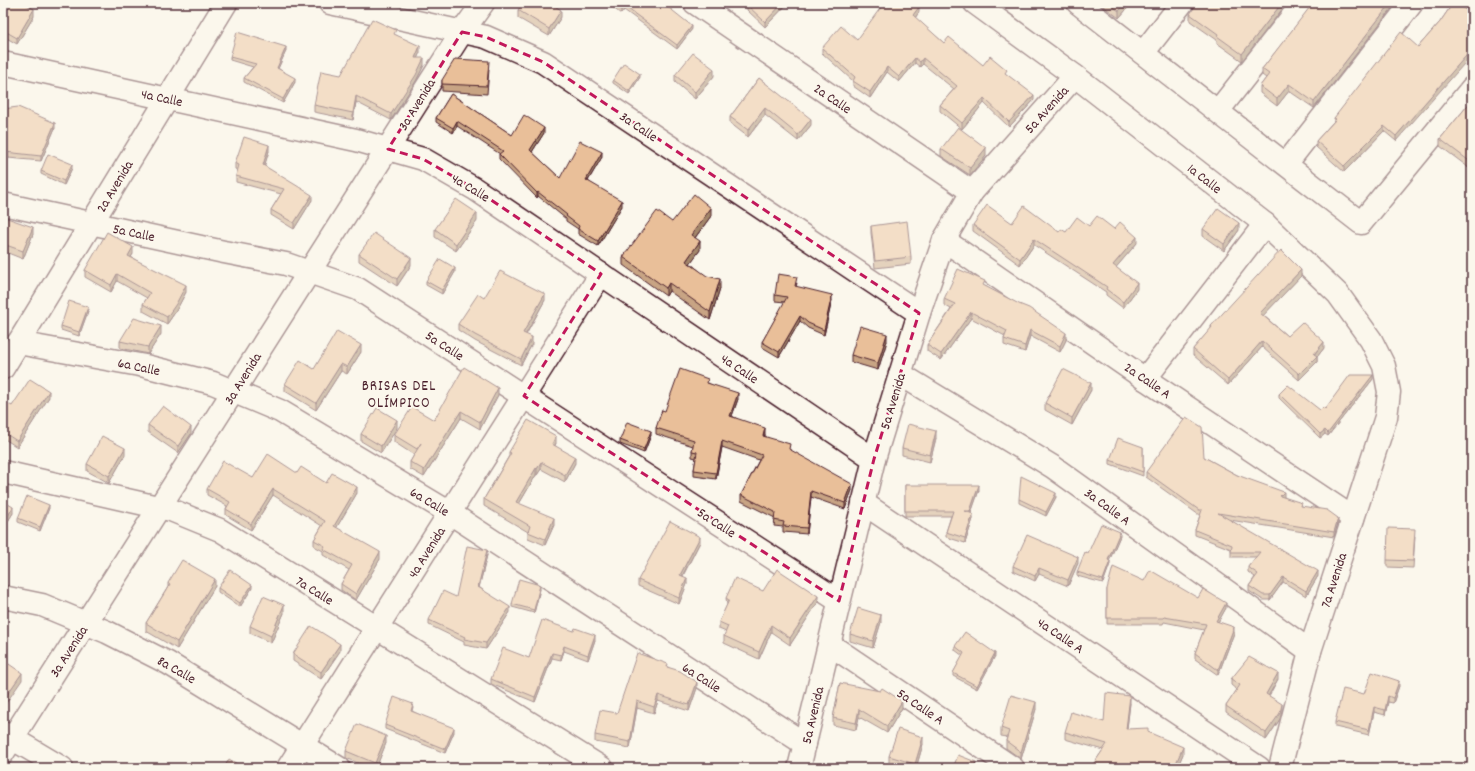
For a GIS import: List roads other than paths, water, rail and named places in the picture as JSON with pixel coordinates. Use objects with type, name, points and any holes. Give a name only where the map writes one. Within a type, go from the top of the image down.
[{"type":"street","name":"2a Avenida","points":[[3,368],[226,3]]},
{"type":"street","name":"3a Calle","points":[[330,3],[486,37],[543,62],[919,313]]},
{"type":"street","name":"3a Avenida","points":[[6,741],[86,623],[462,32],[483,3]]},
{"type":"street","name":"2a Calle","points":[[695,3],[972,192]]},
{"type":"street","name":"1a Calle","points":[[975,3],[1075,76],[1265,224],[1338,294],[1371,340],[1384,366],[1390,392]]},
{"type":"street","points":[[1078,3],[1361,223],[1472,88]]},
{"type":"street","points":[[1143,53],[1182,3]]},
{"type":"street","points":[[1218,111],[1303,3]]},
{"type":"street","points":[[1286,164],[1412,3]]},
{"type":"street","name":"4a Calle","points":[[3,63],[356,140],[422,159],[475,189],[874,459]]},
{"type":"street","name":"5a Avenida","points":[[799,768],[874,459],[919,313],[944,240],[972,192],[1075,76]]},
{"type":"street","name":"5a Calle","points":[[3,204],[286,264],[358,289],[839,601]]},
{"type":"street","points":[[1146,379],[1265,224]]},
{"type":"street","name":"2a Calle A","points":[[944,240],[1146,379],[1353,518]]},
{"type":"street","name":"4a Avenida","points":[[288,768],[601,274]]},
{"type":"street","name":"6a Calle","points":[[18,343],[145,366],[214,383],[280,411],[450,513],[805,744]]},
{"type":"street","name":"3a Calle A","points":[[900,374],[1053,467],[1310,651]]},
{"type":"street","name":"7a Avenida","points":[[1280,768],[1310,651],[1386,417],[1390,392]]},
{"type":"street","name":"7a Calle","points":[[3,472],[160,507],[220,530],[602,768]]},
{"type":"street","name":"4a Calle A","points":[[863,503],[1259,768]]},
{"type":"street","name":"8a Calle","points":[[3,597],[42,605],[107,632],[168,663],[339,768]]},
{"type":"street","name":"5a Calle A","points":[[829,644],[1013,768]]},
{"type":"street","points":[[6,741],[62,768]]},
{"type":"district","name":"BRISAS DEL OLÍMPICO","points":[[399,394]]}]
